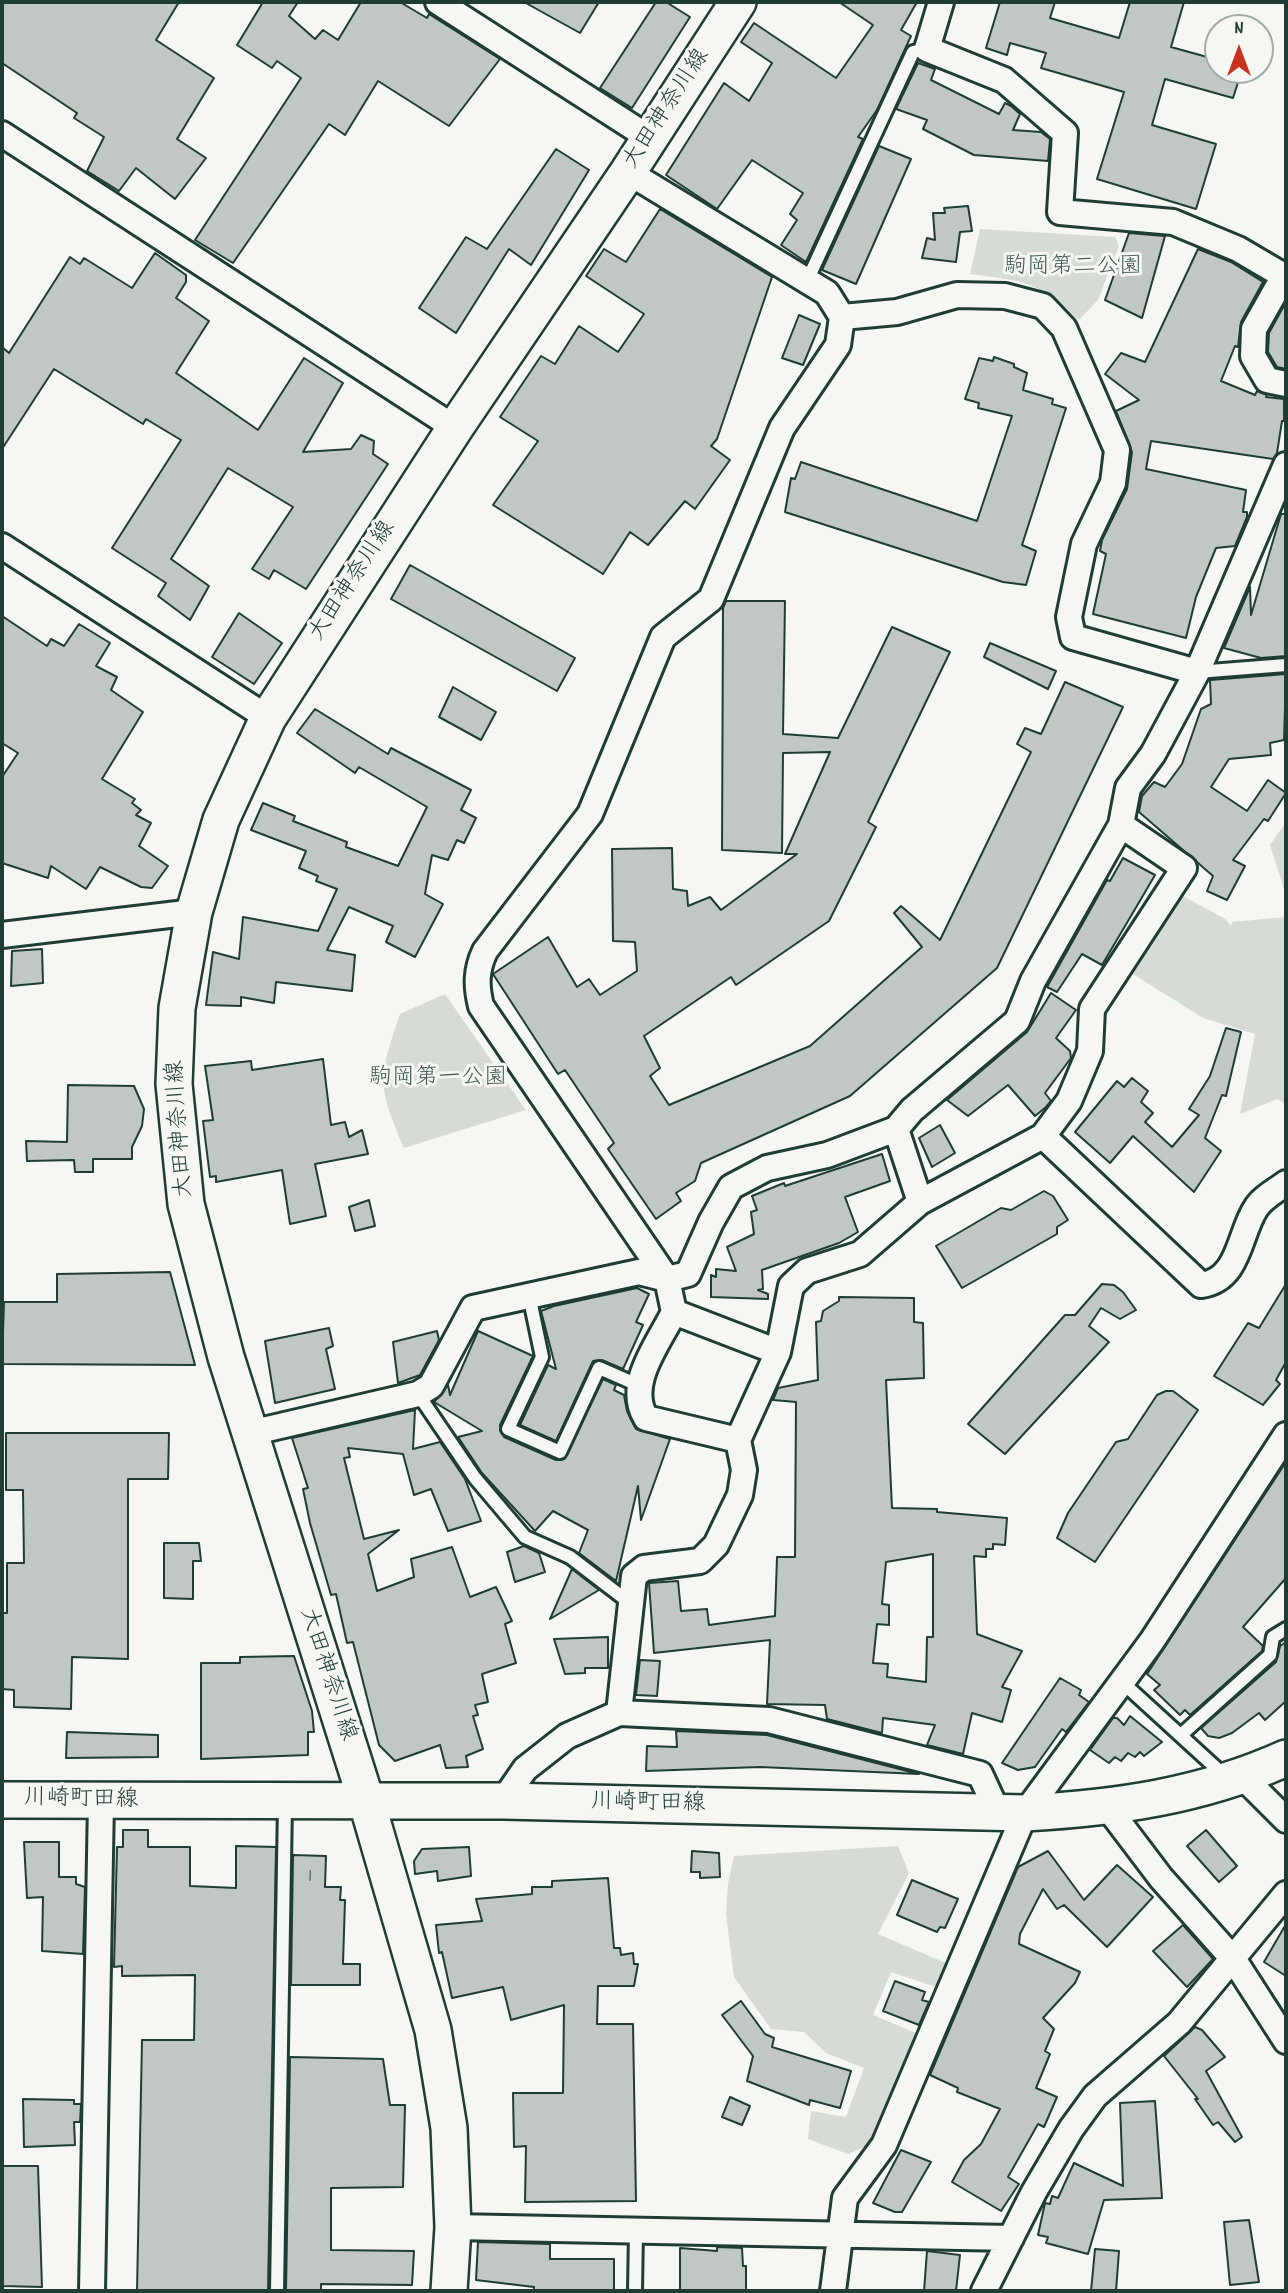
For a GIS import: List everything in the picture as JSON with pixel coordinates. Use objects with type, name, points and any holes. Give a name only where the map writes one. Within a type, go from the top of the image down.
[{"type":"main road","name":"大田神奈川線","points":[[449,2291],[453,2227],[449,2128],[433,2030],[367,1803],[226,1357],[186,1204],[174,1084],[177,1008],[194,912],[221,820],[268,718],[455,428],[628,172],[648,136],[738,2]]},
{"type":"main road","name":"川崎町田線","points":[[2,1800],[285,1803],[503,1801],[1012,1813],[1108,1808],[1237,1779],[1286,1758]]},
{"type":"street","points":[[438,2],[648,136]]},
{"type":"street","points":[[941,2],[927,49],[1004,80],[1065,133],[1060,212],[1173,222],[1238,250],[1285,275],[1254,329],[1253,355],[1267,380],[1286,384]]},
{"type":"street","points":[[2,134],[455,428]]},
{"type":"street","points":[[628,172],[827,293],[842,317],[838,345],[782,429],[711,599],[663,636],[590,814],[485,951],[477,975],[481,1006],[667,1279],[674,1312],[638,1385],[640,1408],[646,1418],[738,1440]]},
{"type":"street","points":[[842,317],[897,312],[957,295],[1005,296],[1043,306],[1064,328],[1117,450],[1113,483],[1084,544],[1069,617],[1073,636],[1196,672]]},
{"type":"street","points":[[250,1433],[418,1394],[431,1386],[473,1308],[639,1272],[667,1279],[688,1274],[711,1222],[732,1187],[767,1168],[827,1155],[896,1129],[912,1110],[1017,1021],[1033,981],[1121,825],[1128,788],[1153,754],[1196,672],[1286,466]]},
{"type":"street","points":[[2,546],[268,718]]},
{"type":"street","points":[[619,1713],[634,1576],[644,1568],[700,1561],[716,1545],[740,1494],[744,1470],[738,1440],[778,1352],[791,1286],[807,1271],[860,1254],[920,1202],[1043,1136],[1069,1101],[1090,1051],[1092,1010],[1184,868],[1121,825]]},
{"type":"street","points":[[2,935],[194,912]]},
{"type":"street","points":[[896,1129],[920,1202]]},
{"type":"street","points":[[1043,1136],[1201,1285],[1211,1284],[1237,1258],[1256,1207],[1286,1183]]},
{"type":"street","points":[[674,1312],[778,1352]]},
{"type":"street","points":[[833,2291],[838,2234],[845,2198],[884,2145],[1012,1813],[1122,1682],[1286,1436]]},
{"type":"street","points":[[503,1801],[525,1769],[567,1736],[619,1713],[769,1720],[900,1752],[980,1774],[1012,1813]]},
{"type":"street","points":[[1237,1779],[1286,1820]]},
{"type":"street","points":[[92,2291],[101,1801]]},
{"type":"street","points":[[1108,1808],[1161,1878],[1234,1960],[1286,2041]]},
{"type":"street","points":[[984,2291],[1071,2129],[1095,2096],[1179,2023],[1234,1960],[1286,1894]]},
{"type":"street","points":[[453,2227],[1011,2238]]},
{"type":"lane","points":[[807,281],[913,52],[927,49]]},
{"type":"lane","points":[[1196,672],[1286,665]]},
{"type":"lane","points":[[530,1295],[542,1357],[508,1429],[560,1452],[599,1368],[638,1385]]},
{"type":"lane","points":[[418,1394],[475,1478],[524,1537],[570,1557],[630,1603]]},
{"type":"lane","points":[[1182,1734],[1270,1655],[1273,1637],[1286,1629]]},
{"type":"lane","points":[[1122,1682],[1237,1779]]},
{"type":"lane","points":[[278,2291],[285,1803]]},
{"type":"lane","points":[[635,2291],[636,2231]]},
{"type":"green space","name":"駒岡第二公園","points":[[980,229],[1115,237],[1119,246],[1098,300],[1079,320],[1041,290],[1017,281],[970,274]]},
{"type":"green space","points":[[1286,822],[1286,895],[1270,845]]},
{"type":"green space","points":[[1183,896],[1225,919],[1231,926],[1232,922],[1286,917],[1286,1104],[1277,1099],[1240,1114],[1255,1034],[1203,1018],[1133,974]]},
{"type":"green space","name":"駒岡第一公園","points":[[445,994],[526,1110],[404,1148],[385,1095],[384,1068],[400,1014]]},
{"type":"green space","points":[[898,1846],[909,1873],[878,1934],[948,1964],[936,1987],[891,1972],[873,2015],[916,2033],[869,2145],[848,2154],[808,2139],[811,2111],[846,2117],[864,2068],[826,2053],[804,2032],[771,2029],[734,1977],[726,1914],[728,1884],[734,1856]]},
{"type":"building","points":[[2,2],[179,2],[156,40],[214,78],[177,139],[206,158],[175,199],[136,168],[119,191],[87,171],[104,137],[74,118],[77,113],[2,63]]},
{"type":"building","points":[[263,2],[298,2],[289,16],[315,39],[323,30],[338,40],[361,2],[400,2],[427,18],[429,14],[500,59],[449,126],[378,81],[345,135],[329,124],[233,263],[195,240],[301,78],[277,61],[272,68],[237,45]]},
{"type":"building","points":[[524,2],[599,2],[580,33]]},
{"type":"building","points":[[656,2],[666,2],[690,17],[632,108],[600,88]]},
{"type":"building","points":[[839,2],[917,2],[901,30],[911,36],[877,110],[858,137],[863,139],[806,262],[781,245],[797,220],[790,214],[803,193],[752,160],[717,209],[666,175],[724,83],[749,101],[772,63],[741,42],[754,23],[836,78],[873,25]]},
{"type":"building","points":[[1000,2],[1055,2],[1050,18],[1119,38],[1130,2],[1184,2],[1171,47],[1204,56],[1204,84],[1238,84],[1233,98],[1165,79],[1152,125],[1216,144],[1196,209],[1097,179],[1124,92],[1041,68],[1046,53],[1010,43],[1007,55],[986,48]]},
{"type":"building","points":[[918,63],[935,69],[931,80],[999,114],[1005,103],[1011,106],[1020,114],[1013,130],[1041,132],[1050,139],[1048,161],[974,155],[923,129],[927,120],[896,109]]},
{"type":"building","points":[[879,146],[911,159],[856,284],[822,270]]},
{"type":"building","points":[[556,149],[589,170],[531,265],[509,249],[456,333],[419,308],[466,237],[487,249]]},
{"type":"building","points":[[968,206],[972,231],[960,232],[956,262],[922,258],[927,238],[935,240],[933,213],[945,213],[944,208]]},
{"type":"building","points":[[660,209],[772,277],[717,439],[711,446],[730,460],[695,509],[685,501],[648,545],[630,532],[603,574],[493,505],[538,441],[500,417],[541,356],[555,364],[579,326],[618,352],[644,314],[586,276],[604,249],[626,262]]},
{"type":"building","points":[[1129,233],[1165,236],[1142,318],[1105,300]]},
{"type":"building","points":[[1198,249],[1231,262],[1263,282],[1241,322],[1238,347],[1235,346],[1221,381],[1255,395],[1257,391],[1267,395],[1266,397],[1284,399],[1284,421],[1277,453],[1273,459],[1151,441],[1146,469],[1246,490],[1243,512],[1247,512],[1247,517],[1235,546],[1216,548],[1196,597],[1186,638],[1093,614],[1106,554],[1100,551],[1102,540],[1127,489],[1132,452],[1116,411],[1139,400],[1105,374],[1121,353],[1145,362]]},
{"type":"building","points":[[155,253],[186,275],[186,282],[176,298],[209,321],[176,373],[258,430],[304,358],[343,383],[303,452],[351,449],[361,435],[374,441],[373,454],[388,464],[306,589],[274,570],[269,579],[252,569],[293,507],[228,468],[171,559],[209,586],[190,620],[158,596],[166,583],[112,548],[181,440],[146,419],[143,424],[54,369],[2,449],[2,347],[9,353],[70,257],[80,264],[84,258],[132,288]]},
{"type":"building","points":[[1286,302],[1286,369],[1277,367],[1268,352],[1269,333]]},
{"type":"building","points":[[799,315],[820,324],[803,365],[782,358]]},
{"type":"building","points":[[994,357],[1014,364],[1014,367],[1027,373],[1023,390],[1053,399],[1052,404],[1066,408],[1022,545],[1036,551],[1026,585],[1003,582],[785,512],[791,478],[795,479],[801,462],[977,521],[1012,416],[978,408],[979,403],[965,399],[979,358],[993,361]]},
{"type":"building","points":[[1281,514],[1286,514],[1286,656],[1261,658],[1224,648],[1250,587],[1251,615]]},
{"type":"building","points":[[410,565],[575,658],[557,691],[391,599]]},
{"type":"building","points":[[726,601],[785,601],[783,734],[838,738],[892,627],[950,652],[868,822],[876,827],[829,921],[736,985],[731,977],[644,1036],[660,1068],[650,1076],[669,1105],[810,1046],[922,947],[894,913],[901,906],[940,940],[1031,752],[1017,744],[1025,728],[1041,734],[1065,682],[1123,707],[997,968],[850,1096],[701,1163],[695,1181],[676,1193],[681,1201],[656,1219],[608,1149],[614,1143],[565,1070],[558,1074],[493,974],[548,937],[577,987],[589,979],[600,995],[637,971],[635,942],[613,941],[612,849],[672,848],[673,889],[687,891],[688,906],[710,897],[721,910],[797,854],[785,854],[830,752],[783,753],[782,853],[722,850],[723,608]]},
{"type":"building","points":[[239,613],[282,643],[254,684],[212,657]]},
{"type":"building","points":[[2,616],[47,646],[51,639],[64,646],[79,624],[110,643],[96,666],[117,677],[111,690],[143,712],[102,779],[135,799],[132,803],[141,810],[136,815],[151,823],[139,846],[168,866],[152,888],[141,887],[100,867],[86,889],[51,866],[48,878],[2,863],[2,777],[18,753],[2,743]]},
{"type":"building","points":[[990,643],[1056,671],[1048,689],[984,657]]},
{"type":"building","points":[[1286,674],[1284,740],[1270,743],[1271,755],[1229,759],[1211,787],[1247,811],[1268,780],[1286,793],[1268,821],[1264,819],[1233,860],[1245,866],[1227,900],[1207,891],[1213,876],[1139,812],[1142,796],[1154,782],[1165,787],[1182,764],[1201,709],[1211,704],[1210,680]]},
{"type":"building","points":[[453,687],[496,712],[481,740],[439,717]]},
{"type":"building","points":[[315,709],[388,754],[391,748],[471,790],[461,810],[476,818],[464,843],[457,840],[448,860],[432,855],[425,894],[443,904],[415,957],[386,942],[393,926],[349,907],[327,950],[355,955],[352,991],[276,982],[274,1003],[241,997],[241,1006],[206,1005],[213,952],[239,959],[243,917],[318,931],[337,889],[316,881],[318,876],[299,868],[306,851],[251,830],[263,803],[295,816],[293,821],[347,842],[346,847],[398,866],[427,807],[359,767],[355,773],[297,733]]},
{"type":"building","points":[[1123,858],[1155,875],[1141,899],[1102,965],[1082,954],[1057,992],[1047,987],[1107,880],[1110,881]]},
{"type":"building","points":[[42,949],[43,983],[11,986],[12,951]]},
{"type":"building","points":[[1051,993],[1076,1010],[1056,1038],[1070,1051],[1071,1058],[1045,1093],[1051,1101],[1046,1107],[1035,1116],[1008,1085],[968,1116],[947,1100],[1027,1032]]},
{"type":"building","points":[[1226,1028],[1241,1032],[1226,1096],[1222,1095],[1205,1138],[1221,1151],[1194,1192],[1133,1136],[1110,1163],[1075,1132],[1117,1081],[1124,1087],[1132,1078],[1148,1091],[1141,1102],[1153,1113],[1145,1122],[1172,1147],[1199,1115],[1189,1109],[1210,1076]]},
{"type":"building","points":[[323,1059],[331,1125],[345,1122],[349,1137],[362,1130],[368,1154],[315,1164],[326,1216],[290,1224],[282,1170],[216,1182],[216,1176],[210,1177],[203,1121],[213,1120],[205,1066],[251,1061],[252,1070]]},
{"type":"building","points":[[68,1085],[134,1086],[144,1109],[142,1126],[132,1147],[132,1159],[93,1159],[93,1172],[75,1172],[74,1160],[27,1161],[26,1141],[67,1142]]},
{"type":"building","points":[[940,1125],[955,1153],[932,1167],[919,1138]]},
{"type":"building","points":[[882,1154],[890,1181],[845,1197],[858,1232],[839,1243],[762,1270],[763,1289],[758,1290],[768,1294],[768,1299],[711,1297],[711,1275],[716,1277],[716,1269],[736,1271],[727,1247],[754,1234],[751,1212],[757,1210],[752,1196],[784,1183],[785,1186]]},
{"type":"building","points":[[1044,1191],[1053,1196],[1068,1220],[1057,1227],[1057,1234],[962,1288],[936,1246],[1001,1208],[1011,1210]]},
{"type":"building","points":[[369,1200],[375,1226],[355,1231],[349,1207]]},
{"type":"building","points":[[170,1272],[195,1365],[2,1364],[4,1302],[57,1302],[57,1274]]},
{"type":"building","points":[[1102,1284],[1114,1285],[1123,1292],[1136,1310],[1120,1319],[1101,1308],[1089,1326],[1109,1342],[1005,1454],[968,1424],[1065,1315],[1075,1315]]},
{"type":"building","points":[[1286,1284],[1286,1362],[1276,1380],[1280,1384],[1263,1405],[1214,1376],[1248,1323],[1259,1328]]},
{"type":"building","points":[[637,1288],[649,1294],[636,1322],[643,1325],[623,1369],[602,1360],[593,1361],[556,1441],[520,1425],[548,1365],[556,1369],[541,1311]]},
{"type":"building","points":[[839,1297],[914,1298],[914,1322],[923,1323],[924,1378],[886,1380],[892,1508],[937,1509],[937,1512],[1007,1518],[1005,1545],[993,1544],[993,1549],[986,1549],[986,1557],[974,1556],[977,1634],[1022,1651],[1002,1687],[1011,1690],[1002,1722],[972,1713],[963,1754],[927,1745],[935,1725],[883,1718],[882,1733],[827,1719],[825,1705],[767,1704],[770,1640],[654,1653],[649,1583],[678,1581],[681,1611],[707,1609],[709,1625],[775,1616],[777,1557],[795,1557],[796,1402],[773,1400],[778,1388],[818,1380],[816,1322],[821,1321],[823,1311],[839,1301]],"holes":[[[933,1554],[933,1637],[927,1637],[926,1682],[887,1677],[888,1664],[873,1663],[877,1624],[889,1625],[889,1605],[882,1604],[886,1562]]]},
{"type":"building","points":[[329,1328],[333,1346],[326,1349],[335,1389],[275,1403],[265,1341]]},
{"type":"building","points":[[437,1331],[439,1340],[420,1375],[398,1383],[393,1342]]},
{"type":"building","points":[[478,1331],[533,1356],[500,1425],[504,1437],[556,1460],[564,1459],[603,1379],[616,1385],[614,1390],[624,1395],[627,1411],[636,1429],[670,1439],[641,1520],[638,1486],[616,1581],[579,1553],[588,1530],[553,1511],[535,1531],[482,1473],[458,1437],[482,1431],[434,1402],[448,1385],[450,1395]]},
{"type":"building","points":[[1173,1391],[1198,1410],[1095,1562],[1057,1538],[1068,1513],[1116,1442],[1128,1439],[1157,1395]]},
{"type":"building","points":[[415,1410],[413,1449],[440,1442],[465,1479],[481,1521],[448,1531],[431,1489],[414,1495],[403,1454],[348,1448],[350,1457],[344,1458],[364,1539],[399,1530],[368,1554],[377,1591],[414,1577],[411,1559],[452,1547],[470,1597],[496,1587],[512,1621],[505,1624],[516,1663],[482,1674],[488,1702],[475,1705],[478,1715],[473,1716],[483,1749],[466,1756],[468,1767],[446,1768],[440,1745],[395,1761],[379,1745],[353,1642],[347,1643],[336,1594],[331,1595],[310,1523],[303,1489],[308,1488],[292,1438]]},
{"type":"building","points":[[6,1433],[169,1433],[168,1479],[128,1479],[128,1659],[72,1657],[71,1709],[14,1707],[14,1690],[2,1689],[2,1613],[7,1613],[7,1563],[24,1563],[23,1490],[6,1490]]},
{"type":"building","points":[[1286,1462],[1286,1578],[1243,1627],[1263,1646],[1262,1651],[1190,1715],[1185,1710],[1180,1715],[1154,1690],[1160,1685],[1147,1674]]},
{"type":"building","points":[[164,1543],[199,1543],[201,1561],[193,1561],[193,1599],[164,1598]]},
{"type":"building","points":[[524,1546],[539,1553],[545,1572],[515,1582],[507,1552]]},
{"type":"building","points":[[572,1569],[599,1590],[550,1619]]},
{"type":"building","points":[[608,1637],[608,1668],[585,1668],[585,1673],[565,1674],[554,1639]]},
{"type":"building","points":[[1286,1642],[1286,1701],[1265,1720],[1259,1713],[1232,1733],[1219,1738],[1208,1736],[1201,1728],[1276,1662],[1280,1646]]},
{"type":"building","points":[[294,1656],[312,1711],[314,1732],[308,1732],[308,1755],[201,1759],[201,1663],[240,1663],[240,1657]]},
{"type":"building","points":[[640,1660],[660,1661],[657,1696],[636,1695]]},
{"type":"building","points":[[1060,1678],[1081,1690],[1079,1695],[1089,1702],[1066,1732],[1062,1729],[1035,1767],[1018,1770],[1002,1763]]},
{"type":"building","points":[[1130,1716],[1162,1742],[1144,1756],[1140,1752],[1135,1757],[1128,1753],[1121,1761],[1115,1757],[1109,1763],[1090,1750],[1113,1718],[1117,1718],[1124,1725]]},
{"type":"building","points":[[676,1731],[767,1735],[919,1774],[760,1767],[646,1771],[647,1746],[677,1747]]},
{"type":"building","points":[[67,1732],[158,1735],[158,1757],[66,1758]]},
{"type":"building","points":[[123,1830],[148,1830],[148,1847],[190,1847],[190,1886],[236,1888],[236,1846],[276,1847],[268,2291],[137,2291],[142,2040],[194,2040],[195,1975],[122,1976],[122,1966],[114,1967],[117,1847],[123,1847]]},
{"type":"building","points":[[1206,1830],[1237,1866],[1219,1882],[1187,1846]]},
{"type":"building","points":[[24,1842],[59,1842],[59,1877],[76,1877],[76,1884],[85,1887],[83,1954],[42,1951],[43,1897],[27,1898]]},
{"type":"building","points":[[469,1847],[471,1876],[438,1881],[437,1871],[415,1874],[414,1861],[422,1849]]},
{"type":"building","points":[[692,1851],[719,1853],[720,1877],[700,1878],[700,1872],[691,1872]]},
{"type":"building","points":[[1048,1851],[1084,1900],[1117,1865],[1153,1897],[1107,1947],[1064,1905],[1057,1909],[1043,1889],[1020,1934],[1019,1944],[1080,1972],[1075,1983],[1043,2018],[1054,2029],[1045,2051],[1050,2054],[1036,2088],[1057,2097],[1044,2127],[1038,2124],[1008,2177],[1019,2184],[1001,2211],[952,2182],[964,2160],[981,2144],[1000,2109],[957,2092],[958,2088],[930,2075],[1018,1867]]},
{"type":"building","points":[[293,1855],[326,1856],[325,1887],[341,1887],[340,1900],[345,1900],[343,1964],[360,1964],[360,1985],[291,1985]]},
{"type":"building","points":[[608,1878],[614,1948],[620,1948],[621,1955],[633,1953],[634,1964],[638,1964],[634,1986],[598,1986],[597,2024],[633,2024],[636,2201],[525,2202],[526,2146],[514,2147],[513,2093],[563,2093],[564,2005],[511,2020],[503,1987],[452,1998],[442,1952],[439,1953],[436,1925],[482,1921],[476,1899],[532,1894],[532,1887],[552,1887],[552,1881]]},
{"type":"building","points":[[912,1880],[958,1899],[945,1928],[940,1927],[937,1932],[897,1915]]},
{"type":"building","points":[[1286,1924],[1286,1976],[1264,1962]]},
{"type":"building","points":[[1183,1925],[1213,1959],[1187,1987],[1153,1951]]},
{"type":"building","points":[[895,1981],[925,1992],[922,2000],[929,2002],[919,2025],[883,2011]]},
{"type":"building","points":[[741,2001],[765,2034],[774,2038],[772,2047],[851,2071],[840,2108],[810,2100],[809,2105],[747,2081],[753,2056],[722,2015]]},
{"type":"building","points":[[1195,2027],[1202,2030],[1225,2057],[1206,2071],[1242,2137],[1235,2142],[1218,2122],[1213,2125],[1195,2099],[1198,2099],[1164,2056]]},
{"type":"building","points":[[290,2057],[383,2059],[390,2105],[405,2105],[403,2187],[331,2188],[331,2250],[414,2251],[412,2285],[321,2284],[321,2291],[286,2291]]},
{"type":"building","points":[[730,2097],[750,2106],[742,2125],[722,2117]]},
{"type":"building","points":[[23,2099],[74,2100],[74,2104],[81,2104],[80,2122],[74,2122],[75,2145],[24,2147]]},
{"type":"building","points":[[1155,2101],[1162,2198],[1104,2200],[1088,2254],[1046,2243],[1048,2237],[1038,2235],[1045,2203],[1050,2204],[1052,2196],[1058,2198],[1074,2163],[1123,2186],[1120,2103]]},
{"type":"building","points":[[901,2150],[931,2162],[902,2212],[895,2212],[873,2203]]},
{"type":"building","points":[[2,2166],[38,2166],[42,2287],[2,2286]]},
{"type":"building","points":[[1249,2220],[1259,2282],[1230,2285],[1224,2222]]},
{"type":"building","points":[[478,2242],[550,2244],[550,2259],[614,2259],[614,2291],[534,2291],[534,2287],[476,2280]]},
{"type":"building","points":[[717,2247],[742,2248],[743,2266],[746,2266],[746,2291],[680,2291],[680,2248],[717,2251]]},
{"type":"building","points":[[1095,2249],[1119,2251],[1116,2291],[1091,2291]]},
{"type":"building","points":[[927,2251],[960,2255],[956,2291],[924,2291]]}]
